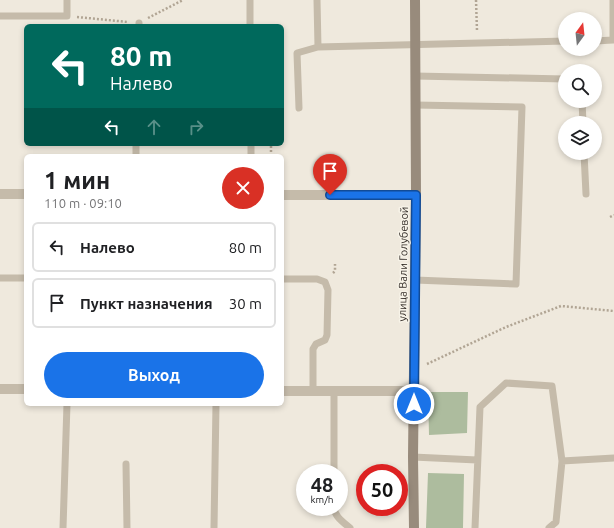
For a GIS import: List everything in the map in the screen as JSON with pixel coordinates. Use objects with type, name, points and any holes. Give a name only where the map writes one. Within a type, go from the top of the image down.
[{"type":"main road","name":"улица Вали Голубевой","points":[[414,528],[413,457],[416,195],[415,0]]},
{"type":"street","points":[[0,194],[24,194]]},
{"type":"street","points":[[284,195],[416,195]]},
{"type":"street","points":[[0,389],[24,389]]},
{"type":"street","points":[[284,391],[414,391]]},
{"type":"lane","points":[[0,16],[67,16],[67,0]]},
{"type":"lane","points":[[250,0],[250,24]]},
{"type":"lane","points":[[317,0],[318,47]]},
{"type":"lane","points":[[602,41],[613,40],[613,0]]},
{"type":"lane","points":[[299,108],[298,53],[318,47],[558,41]]},
{"type":"lane","points":[[415,76],[558,79]]},
{"type":"lane","points":[[415,105],[522,107],[516,284],[415,280]]},
{"type":"lane","points":[[584,160],[586,194]]},
{"type":"lane","points":[[0,278],[24,278]]},
{"type":"lane","points":[[284,279],[317,279],[325,282],[328,290],[327,335],[325,340],[316,344],[314,349],[313,391]]},
{"type":"lane","points":[[475,528],[480,407],[506,384],[552,386],[562,461],[556,522],[549,528]]},
{"type":"lane","points":[[334,391],[334,464]]},
{"type":"lane","points":[[63,528],[67,406]]},
{"type":"lane","points":[[214,528],[216,406]]},
{"type":"lane","points":[[413,457],[477,460]]},
{"type":"lane","points":[[562,461],[614,458]]},
{"type":"lane","points":[[126,464],[127,528]]},
{"type":"lane","points":[[337,516],[350,528]]},
{"type":"path","points":[[141,24],[183,0]]},
{"type":"path","points":[[476,0],[477,43]]},
{"type":"path","points":[[67,16],[131,24]]},
{"type":"path","points":[[610,217],[614,215]]},
{"type":"path","points":[[414,370],[506,327],[561,306],[614,311]]},
{"type":"green space","points":[[428,392],[468,392],[467,433],[429,435]]},
{"type":"green space","points":[[428,473],[464,474],[463,528],[426,528]]},
{"type":"route","points":[[330,195],[416,195],[414,404]]}]
